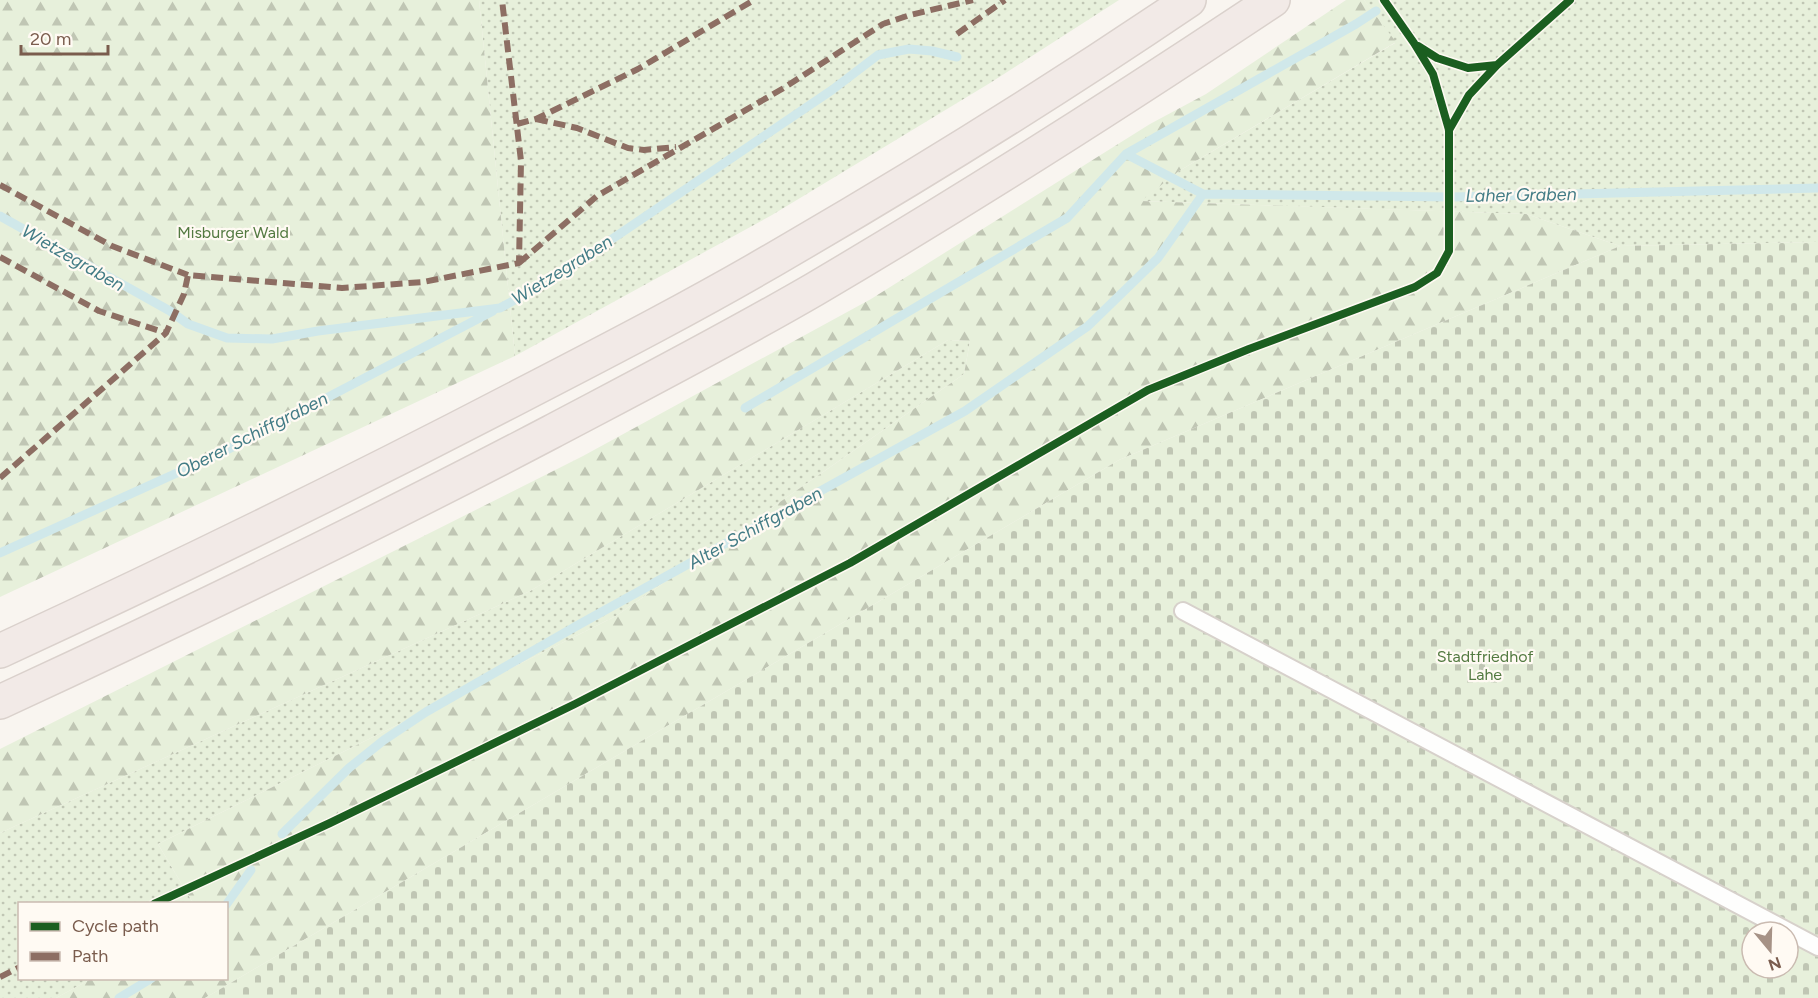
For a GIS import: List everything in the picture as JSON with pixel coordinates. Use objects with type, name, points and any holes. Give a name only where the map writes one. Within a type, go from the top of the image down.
[{"type":"highway","points":[[0,651],[116,597],[407,454],[653,327],[789,251],[1017,114],[1189,0]]},
{"type":"highway","points":[[0,702],[149,633],[430,495],[676,367],[814,289],[1016,167],[1132,94],[1273,0]]},
{"type":"lane","points":[[1183,611],[1818,947]]},
{"type":"green space","name":"Misburger Wald","points":[[0,0],[479,0],[515,356],[0,597]]},
{"type":"green space","points":[[479,0],[1119,0],[990,83],[772,215],[515,356]]},
{"type":"green space","points":[[1346,0],[1364,0],[1396,42],[1179,171],[1141,201],[1526,214],[1620,246],[1119,460],[205,998],[56,998],[89,980],[228,980],[228,902],[192,902],[158,844],[616,616],[964,374],[970,341],[948,340],[530,591],[0,833],[0,749],[583,456],[871,299],[1150,124],[1206,94]]},
{"type":"green space","points":[[1364,0],[1818,0],[1818,242],[1620,246],[1526,214],[1140,201],[1179,171],[1395,43]]},
{"type":"green space","name":"Stadtfriedhof Lahe","points":[[1818,242],[1818,998],[205,998],[1119,460],[1620,246]]},
{"type":"green space","points":[[948,340],[970,341],[964,374],[616,616],[158,844],[192,902],[18,902],[18,980],[89,980],[56,998],[0,998],[0,833],[530,591]]},
{"type":"waterway","points":[[745,408],[1067,218],[1126,154],[1376,11]]},
{"type":"waterway","name":"Wietzegraben","points":[[0,216],[170,311],[188,324],[227,338],[272,339],[500,308],[553,279],[832,90],[878,55],[909,49],[932,51],[957,57]]},
{"type":"waterway","name":"Laher Graben","points":[[1126,154],[1203,194],[1451,197],[1818,188]]},
{"type":"waterway","name":"Alter Schiffgraben","points":[[282,834],[349,768],[384,740],[426,712],[965,411],[1088,326],[1158,258],[1203,194]]},
{"type":"waterway","name":"Oberer Schiffgraben","points":[[0,553],[221,453],[493,311]]},
{"type":"waterway","name":"Alter Schiffgraben","points":[[228,902],[251,870]]},
{"type":"waterway","name":"Alter Schiffgraben","points":[[119,998],[149,980]]},
{"type":"marked path","points":[[0,478],[166,333],[184,294],[188,275],[342,288],[423,282],[519,263],[521,161],[502,0]]},
{"type":"marked path","points":[[517,124],[536,119],[638,69],[754,0]]},
{"type":"marked path","points":[[519,263],[597,196],[782,89],[883,24],[973,0]]},
{"type":"marked path","points":[[957,34],[1005,0]]},
{"type":"marked path","points":[[536,119],[577,128],[628,148],[644,150],[676,147]]},
{"type":"marked path","points":[[0,185],[112,246],[188,275]]},
{"type":"marked path","points":[[0,257],[99,311],[166,333]]},
{"type":"marked path","points":[[0,977],[18,968]]},
{"type":"cycle path","points":[[158,902],[330,823],[575,704],[850,563],[1148,390],[1249,349],[1415,287],[1437,273],[1449,251],[1449,130],[1433,74],[1384,0]]},
{"type":"cycle path","points":[[1449,130],[1469,95],[1497,65],[1570,0]]},
{"type":"cycle path","points":[[1418,46],[1437,58],[1468,68],[1497,65]]}]
